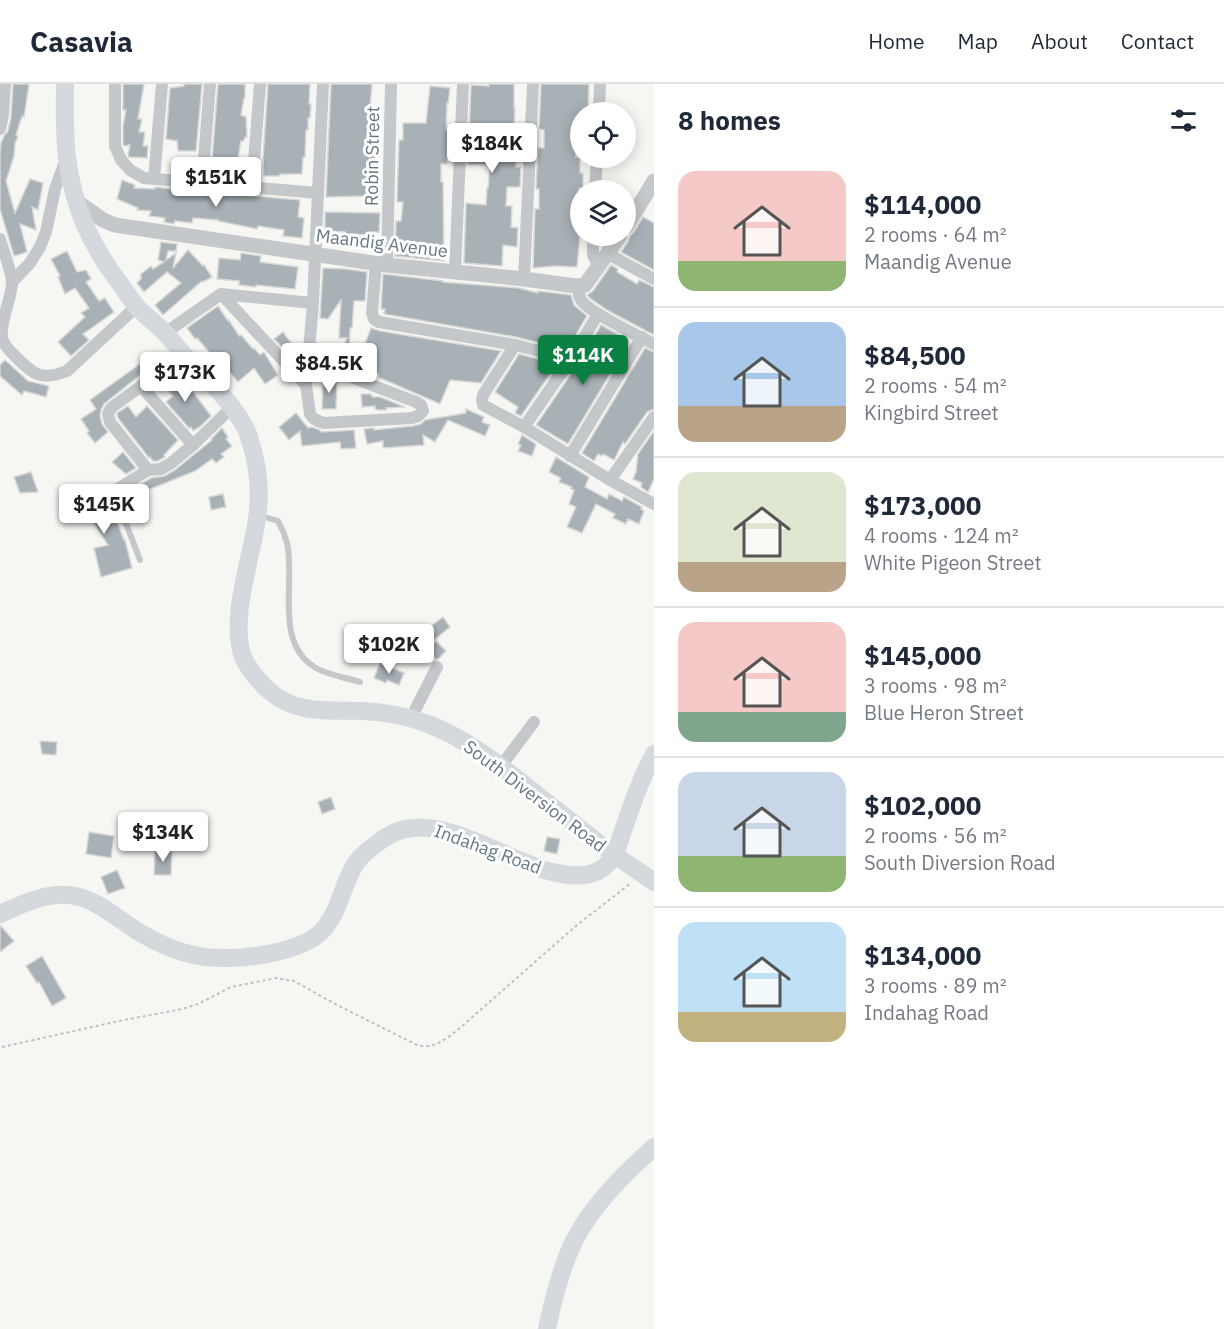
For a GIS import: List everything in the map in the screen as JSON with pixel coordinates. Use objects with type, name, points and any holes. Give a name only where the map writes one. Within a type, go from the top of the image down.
[{"type":"main road","name":"South Diversion Road","points":[[65,84],[66,156],[76,201],[98,253],[137,306],[217,388],[232,407],[249,436],[256,463],[259,489],[258,515],[239,617],[241,649],[244,660],[253,673],[266,688],[290,705],[317,710],[363,711],[411,718],[448,733],[501,766],[614,855],[650,875]]},
{"type":"main road","points":[[614,855],[639,786],[654,753]]},
{"type":"main road","name":"Indahag Road","points":[[0,914],[27,902],[50,896],[69,895],[85,899],[103,908],[144,935],[182,952],[204,957],[237,958],[287,949],[309,941],[322,932],[332,918],[358,860],[382,840],[398,831],[425,826],[441,828],[526,863],[564,873],[584,874],[600,870],[614,855]]},
{"type":"main road","points":[[547,1329],[563,1269],[574,1241],[597,1205],[654,1147]]},
{"type":"street","points":[[0,129],[5,84]]},
{"type":"street","points":[[115,84],[115,146],[121,160],[130,170],[144,178],[318,193]]},
{"type":"street","points":[[154,179],[162,84]]},
{"type":"street","points":[[202,183],[210,84]]},
{"type":"street","points":[[252,189],[260,84]]},
{"type":"street","points":[[309,361],[416,402],[423,407],[423,411],[418,417],[412,418],[324,423],[313,418],[309,408],[306,385],[313,303],[322,84]]},
{"type":"street","name":"Robin Street","points":[[391,84],[382,264],[372,313],[374,319],[379,322],[515,345],[571,359]]},
{"type":"street","points":[[456,272],[463,84]]},
{"type":"street","points":[[524,279],[533,84]]},
{"type":"street","points":[[599,102],[600,84]]},
{"type":"street","points":[[12,282],[30,263],[40,247],[66,156]]},
{"type":"street","points":[[636,215],[649,200],[654,181]]},
{"type":"street","name":"Maandig Avenue","points":[[76,201],[103,220],[115,225],[382,264],[580,287]]},
{"type":"street","points":[[98,253],[106,234],[115,225]]},
{"type":"street","points":[[0,239],[12,282],[2,338],[6,346],[28,370],[47,376],[67,371],[137,306]]},
{"type":"street","points":[[593,246],[593,255],[599,267]]},
{"type":"street","points":[[613,246],[588,282],[580,287],[580,299],[598,314],[654,344]]},
{"type":"street","points":[[608,254],[654,279]]},
{"type":"street","points":[[165,333],[221,294],[313,303]]},
{"type":"street","points":[[221,294],[306,385]]},
{"type":"street","points":[[524,427],[571,359],[598,314]]},
{"type":"street","points":[[570,456],[642,337]]},
{"type":"street","points":[[515,345],[483,395],[483,405],[654,504]]},
{"type":"street","points":[[148,470],[110,422],[108,414],[111,408],[141,386],[181,351]]},
{"type":"street","points":[[141,386],[193,445]]},
{"type":"street","points":[[111,493],[148,470],[161,469],[171,463],[232,407]]},
{"type":"street","points":[[610,480],[654,417]]},
{"type":"street","points":[[411,718],[437,667]]},
{"type":"street","points":[[501,766],[534,722]]},
{"type":"lane","points":[[111,493],[140,560]]},
{"type":"lane","points":[[258,515],[278,521],[284,531],[289,571],[291,636],[296,648],[304,659],[316,668],[360,682]]},
{"type":"path","points":[[2,1047],[182,1009],[198,1004],[231,987],[276,978],[294,981],[417,1046],[434,1046],[460,1028],[577,925],[650,875]]},
{"type":"building","points":[[13,84],[29,84],[24,117],[22,116],[16,135],[18,136],[14,156],[6,181],[15,213],[30,179],[43,183],[38,210],[32,207],[36,230],[20,224],[27,252],[14,256],[0,209],[1,143],[8,131],[11,117]]},
{"type":"building","points":[[123,84],[144,84],[138,119],[142,119],[139,132],[145,132],[143,146],[148,146],[147,158],[129,157],[130,145],[124,146],[123,144],[126,110],[123,110]]},
{"type":"building","points":[[184,84],[202,84],[196,151],[178,151],[177,141],[166,139],[170,88],[184,86]]},
{"type":"building","points":[[218,84],[245,84],[241,115],[246,117],[247,137],[241,141],[237,164],[245,164],[244,176],[232,176],[234,172],[211,173]]},
{"type":"building","points":[[268,84],[310,84],[310,118],[308,118],[308,130],[306,130],[302,174],[264,176]]},
{"type":"building","points":[[331,84],[372,84],[369,120],[375,120],[375,162],[379,162],[379,178],[369,178],[369,196],[326,197]]},
{"type":"building","points":[[489,84],[514,84],[513,147],[516,147],[516,167],[521,167],[520,187],[507,187],[506,206],[512,206],[511,227],[518,228],[517,247],[503,245],[502,266],[464,263],[466,203],[486,205],[490,165],[468,164],[471,85],[489,86]]},
{"type":"building","points":[[541,84],[589,84],[588,102],[570,102],[570,168],[580,168],[580,173],[583,173],[583,180],[570,180],[570,246],[579,246],[577,267],[533,268],[535,209],[539,209],[539,189],[536,189],[538,148],[544,148],[544,130],[539,129]]},
{"type":"building","points":[[430,86],[450,88],[447,103],[447,164],[441,164],[444,261],[395,256],[396,221],[401,221],[403,202],[397,202],[399,140],[403,140],[403,123],[426,123]]},
{"type":"building","points":[[122,180],[135,185],[134,188],[155,189],[155,187],[300,200],[298,217],[304,218],[302,238],[283,236],[284,230],[258,226],[257,229],[218,220],[193,218],[192,223],[164,222],[165,218],[149,216],[151,211],[137,210],[138,208],[117,199]]},
{"type":"building","points":[[325,212],[380,213],[379,232],[371,232],[371,235],[325,231]]},
{"type":"building","points":[[643,217],[654,223],[654,270],[621,252],[625,246],[636,246],[636,229]]},
{"type":"building","points":[[161,242],[177,244],[176,251],[168,251],[166,260],[176,253],[173,268],[188,250],[204,265],[212,277],[202,281],[163,315],[155,305],[181,283],[167,272],[144,292],[137,283],[141,279],[141,274],[151,266],[153,269],[164,262],[158,260]]},
{"type":"building","points":[[67,251],[77,272],[86,270],[91,279],[86,282],[99,301],[105,298],[114,312],[83,334],[89,340],[71,356],[58,342],[85,317],[81,313],[89,308],[75,288],[65,294],[58,277],[60,276],[51,259]]},
{"type":"building","points":[[241,253],[261,256],[260,262],[298,267],[295,289],[239,285],[239,281],[217,279],[219,258],[240,260]]},
{"type":"building","points":[[611,265],[618,269],[617,272],[637,284],[639,280],[654,287],[654,335],[607,310],[587,295],[593,291]]},
{"type":"building","points":[[323,268],[367,272],[365,301],[354,301],[352,328],[350,328],[349,363],[338,358],[347,338],[339,338],[341,300],[328,319],[320,318]]},
{"type":"building","points":[[383,274],[571,295],[574,305],[587,316],[567,350],[516,337],[384,314],[385,309],[381,309]]},
{"type":"building","points":[[218,306],[239,336],[241,335],[260,355],[264,352],[278,375],[265,384],[254,368],[238,382],[197,338],[195,339],[187,328]]},
{"type":"building","points":[[601,325],[619,335],[618,338],[628,344],[568,444],[536,425],[578,364]]},
{"type":"building","points":[[371,328],[501,351],[481,383],[450,380],[440,404],[378,377],[379,374],[357,365]]},
{"type":"building","points":[[283,332],[294,347],[287,352],[274,339]]},
{"type":"building","points":[[645,348],[654,352],[654,409],[647,412],[625,444],[623,442],[614,460],[598,454],[594,461],[582,453]]},
{"type":"building","points":[[519,354],[557,364],[521,416],[515,413],[518,407],[495,392]]},
{"type":"building","points":[[5,360],[28,381],[49,386],[46,397],[24,391],[22,395],[0,376],[0,365]]},
{"type":"building","points":[[140,364],[145,371],[104,404],[100,416],[108,432],[95,443],[87,433],[89,431],[81,419],[96,409],[90,400]]},
{"type":"building","points":[[172,371],[185,386],[187,384],[211,416],[193,431],[166,402],[173,396],[160,380]]},
{"type":"building","points":[[323,378],[337,380],[336,409],[322,409]]},
{"type":"building","points":[[361,394],[371,394],[372,397],[380,397],[405,407],[378,410],[375,406],[362,407]]},
{"type":"building","points":[[128,406],[136,417],[147,406],[178,440],[164,455],[165,457],[158,461],[149,458],[118,418],[117,413]]},
{"type":"building","points":[[466,409],[484,417],[482,422],[490,425],[485,436],[448,420],[435,442],[423,435],[424,445],[383,448],[383,441],[367,444],[364,429],[413,426],[425,420],[466,413]]},
{"type":"building","points":[[296,413],[308,428],[312,427],[321,432],[354,430],[356,448],[341,449],[340,442],[302,446],[300,431],[289,440],[279,427]]},
{"type":"building","points":[[222,428],[228,437],[226,439],[232,446],[221,454],[224,457],[216,463],[212,459],[195,471],[143,492],[145,496],[135,500],[131,490],[151,478],[165,476],[175,470],[212,440]]},
{"type":"building","points":[[654,431],[654,479],[648,492],[641,487],[642,483],[633,479],[638,454]]},
{"type":"building","points":[[522,435],[536,444],[532,456],[518,451]]},
{"type":"building","points":[[123,452],[136,468],[126,474],[112,462]]},
{"type":"building","points":[[556,457],[589,477],[585,487],[607,499],[609,494],[622,501],[624,497],[642,507],[644,511],[639,524],[628,519],[626,524],[613,518],[615,514],[596,504],[582,533],[567,527],[576,507],[569,504],[574,490],[559,482],[561,478],[549,472]]},
{"type":"building","points":[[31,472],[38,492],[20,493],[14,477]]},
{"type":"building","points":[[98,491],[125,540],[132,568],[101,577],[94,548],[108,545],[87,513],[76,521],[67,508],[80,498],[81,501]]},
{"type":"building","points":[[223,494],[226,507],[211,510],[209,497]]},
{"type":"building","points":[[443,617],[450,627],[434,640],[426,630]]},
{"type":"building","points":[[436,641],[446,651],[438,659],[427,649]]},
{"type":"building","points":[[380,663],[404,673],[399,685],[374,678]]},
{"type":"building","points":[[40,741],[57,742],[56,755],[42,754]]},
{"type":"building","points":[[331,797],[335,809],[322,814],[318,802]]},
{"type":"building","points":[[89,832],[114,836],[111,858],[86,854]]},
{"type":"building","points":[[547,837],[560,839],[557,854],[544,851]]},
{"type":"building","points":[[155,850],[172,851],[171,875],[154,875]]},
{"type":"building","points":[[117,870],[125,888],[108,894],[101,877]]},
{"type":"building","points":[[0,925],[14,941],[0,952]]},
{"type":"building","points":[[42,956],[66,998],[52,1006],[39,982],[37,983],[26,966]]}]
